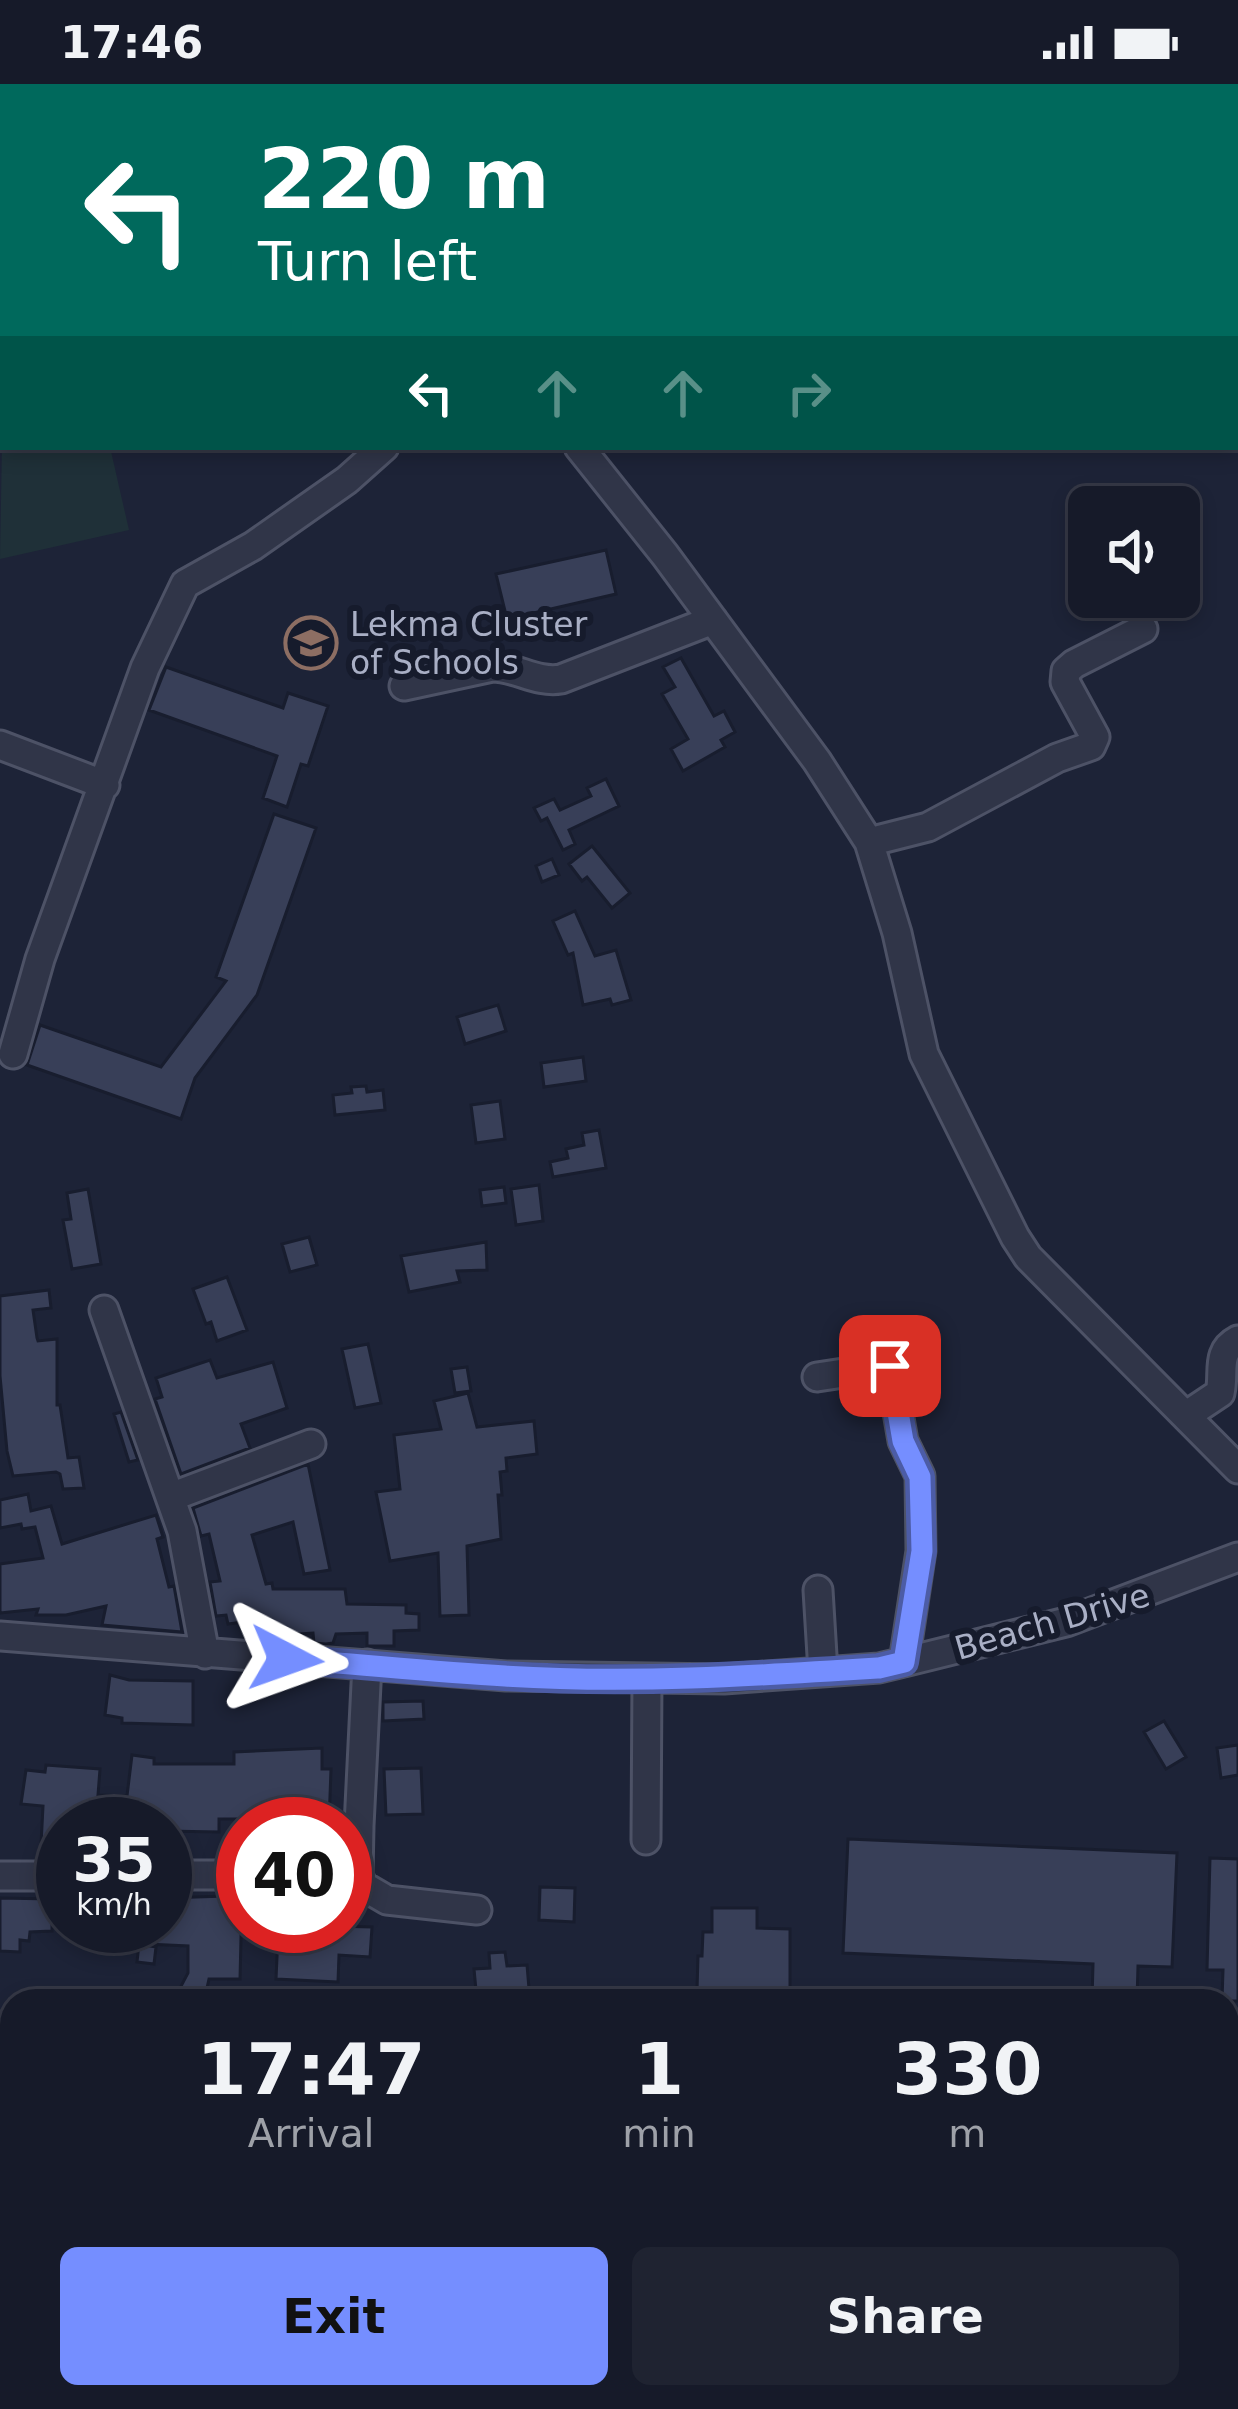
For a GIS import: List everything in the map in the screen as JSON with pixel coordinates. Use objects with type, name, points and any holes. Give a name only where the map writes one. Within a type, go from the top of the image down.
[{"type":"street","points":[[13,1054],[40,958],[145,668],[184,584],[253,546],[347,480],[381,450]]},
{"type":"street","points":[[581,450],[817,761],[868,842],[897,933],[924,1054],[1015,1237],[1028,1257],[1238,1469]]},
{"type":"street","points":[[404,686],[492,667],[539,679],[561,679],[713,620]]},
{"type":"street","points":[[868,842],[928,826],[1057,758],[1091,746],[1095,737],[1065,682],[1066,671],[1143,629]]},
{"type":"street","points":[[0,745],[105,785]]},
{"type":"street","points":[[104,1310],[182,1531],[205,1654]]},
{"type":"street","points":[[1187,1415],[1220,1393],[1225,1350],[1238,1340]]},
{"type":"street","points":[[817,1377],[890,1366],[903,1441],[920,1477],[922,1551],[904,1662]]},
{"type":"street","points":[[171,1496],[311,1444]]},
{"type":"street","name":"Beach Drive","points":[[0,1636],[506,1676],[724,1679],[904,1662],[1066,1622],[1238,1557]]},
{"type":"street","points":[[818,1589],[823,1672]]},
{"type":"street","points":[[358,1797],[367,1664]]},
{"type":"street","points":[[646,1840],[647,1679]]},
{"type":"street","points":[[0,1876],[36,1876]]},
{"type":"street","points":[[372,1894],[387,1900],[477,1910]]},
{"type":"shaded area","points":[[2,450],[111,450],[129,530],[0,559]]},
{"type":"building","points":[[606,550],[616,594],[507,619],[496,574]]},
{"type":"building","points":[[681,658],[714,716],[724,711],[735,732],[721,740],[725,747],[683,771],[671,749],[688,739],[662,694],[675,687],[663,667]]},
{"type":"building","points":[[166,667],[283,708],[288,693],[328,706],[308,766],[301,764],[287,807],[263,798],[277,756],[149,710]]},
{"type":"building","points":[[606,779],[619,806],[569,830],[575,844],[563,850],[547,818],[541,821],[534,808],[554,799],[560,810],[591,796],[587,788]]},
{"type":"building","points":[[274,814],[316,828],[257,995],[195,1078],[181,1119],[27,1065],[40,1025],[161,1067],[226,981],[216,977]]},
{"type":"building","points":[[592,846],[630,893],[612,908],[587,877],[582,881],[569,864]]},
{"type":"building","points":[[552,859],[559,875],[542,882],[536,866]]},
{"type":"building","points":[[575,911],[595,956],[616,950],[631,1000],[583,1005],[573,953],[568,955],[553,921]]},
{"type":"building","points":[[498,1005],[506,1031],[465,1044],[457,1017]]},
{"type":"building","points":[[583,1057],[586,1081],[544,1087],[541,1063]]},
{"type":"building","points":[[366,1086],[367,1092],[383,1090],[385,1110],[335,1115],[333,1095]]},
{"type":"building","points":[[500,1101],[505,1139],[476,1143],[471,1105]]},
{"type":"building","points":[[599,1130],[606,1168],[553,1177],[550,1162],[568,1158],[566,1149],[584,1145],[582,1133]]},
{"type":"building","points":[[539,1185],[543,1221],[516,1225],[511,1189]]},
{"type":"building","points":[[504,1187],[506,1203],[482,1206],[480,1190]]},
{"type":"building","points":[[88,1189],[101,1264],[72,1269],[63,1220],[71,1219],[67,1193]]},
{"type":"building","points":[[309,1237],[317,1265],[290,1272],[282,1244]]},
{"type":"building","points":[[486,1242],[487,1270],[457,1271],[460,1282],[409,1292],[401,1256]]},
{"type":"building","points":[[227,1277],[247,1330],[217,1341],[193,1289]]},
{"type":"building","points":[[49,1290],[51,1308],[33,1310],[37,1338],[57,1339],[57,1405],[68,1458],[79,1457],[84,1488],[63,1489],[56,1472],[13,1476],[7,1451],[0,1376],[0,1296]]},
{"type":"building","points":[[368,1344],[381,1403],[355,1408],[342,1349]]},
{"type":"building","points":[[210,1360],[217,1378],[273,1362],[287,1408],[241,1424],[250,1448],[181,1474],[155,1399],[162,1397],[156,1378]]},
{"type":"building","points":[[467,1367],[471,1391],[455,1393],[451,1369]]},
{"type":"building","points":[[468,1393],[477,1427],[534,1421],[537,1454],[506,1458],[507,1471],[500,1472],[502,1495],[498,1495],[501,1539],[467,1546],[469,1615],[440,1616],[438,1553],[390,1561],[376,1492],[400,1489],[394,1435],[441,1429],[434,1401]]},
{"type":"building","points":[[121,1412],[138,1460],[129,1462],[114,1414]]},
{"type":"building","points":[[308,1464],[330,1570],[304,1574],[293,1522],[252,1535],[266,1584],[272,1583],[273,1589],[345,1589],[347,1604],[406,1605],[406,1613],[419,1614],[419,1630],[394,1631],[394,1646],[367,1646],[367,1633],[336,1634],[333,1643],[326,1644],[314,1643],[313,1633],[251,1637],[250,1621],[228,1624],[226,1615],[216,1616],[210,1582],[220,1581],[209,1534],[201,1536],[193,1508]]},
{"type":"building","points":[[28,1494],[31,1511],[51,1506],[62,1544],[156,1515],[163,1537],[157,1539],[169,1587],[174,1586],[182,1632],[102,1625],[106,1606],[66,1615],[36,1615],[38,1609],[0,1613],[0,1564],[43,1558],[35,1527],[0,1528],[0,1500]]},
{"type":"building","points":[[110,1675],[129,1680],[193,1681],[193,1725],[122,1723],[122,1718],[105,1715]]},
{"type":"building","points":[[423,1701],[424,1719],[383,1721],[383,1702]]},
{"type":"building","points":[[1164,1721],[1186,1757],[1166,1769],[1144,1732]]},
{"type":"building","points":[[1238,1745],[1238,1775],[1221,1778],[1217,1748]]},
{"type":"building","points":[[322,1748],[322,1769],[331,1769],[330,1797],[216,1797],[216,1832],[192,1832],[192,1797],[36,1797],[36,1805],[21,1804],[26,1770],[45,1772],[46,1765],[100,1769],[98,1795],[127,1796],[132,1755],[154,1758],[154,1764],[234,1764],[234,1752]]},
{"type":"building","points":[[421,1768],[423,1814],[386,1815],[384,1769]]},
{"type":"building","points":[[848,1839],[1177,1853],[1172,1967],[1138,1966],[1137,1989],[1092,1989],[1093,1964],[843,1953]]},
{"type":"building","points":[[1210,1858],[1238,1859],[1238,1989],[1222,1989],[1223,1970],[1207,1970]]},
{"type":"building","points":[[540,1887],[575,1888],[574,1922],[539,1920]]},
{"type":"building","points":[[192,1897],[216,1897],[216,1953],[241,1953],[240,1979],[209,1979],[207,1989],[180,1989],[188,1973]]},
{"type":"building","points":[[0,1898],[36,1899],[36,1932],[30,1932],[29,1941],[20,1940],[20,1952],[0,1951]]},
{"type":"building","points":[[712,1908],[757,1908],[757,1928],[790,1929],[790,1989],[697,1989],[703,1932],[712,1932]]},
{"type":"building","points":[[505,1952],[507,1966],[527,1965],[529,1989],[476,1989],[474,1969],[490,1968],[489,1953]]},
{"type":"building","points":[[138,1953],[155,1953],[154,1964],[137,1962]]},
{"type":"building","points":[[277,1953],[370,1953],[370,1957],[339,1955],[338,1982],[276,1979]]},
{"type":"place","name":"Lekma Cluster of Schools","points":[[311,643]]},
{"type":"route","points":[[286,1659],[506,1676],[616,1679],[724,1679],[879,1668],[904,1662],[922,1551],[920,1477],[903,1441],[890,1366]]}]
